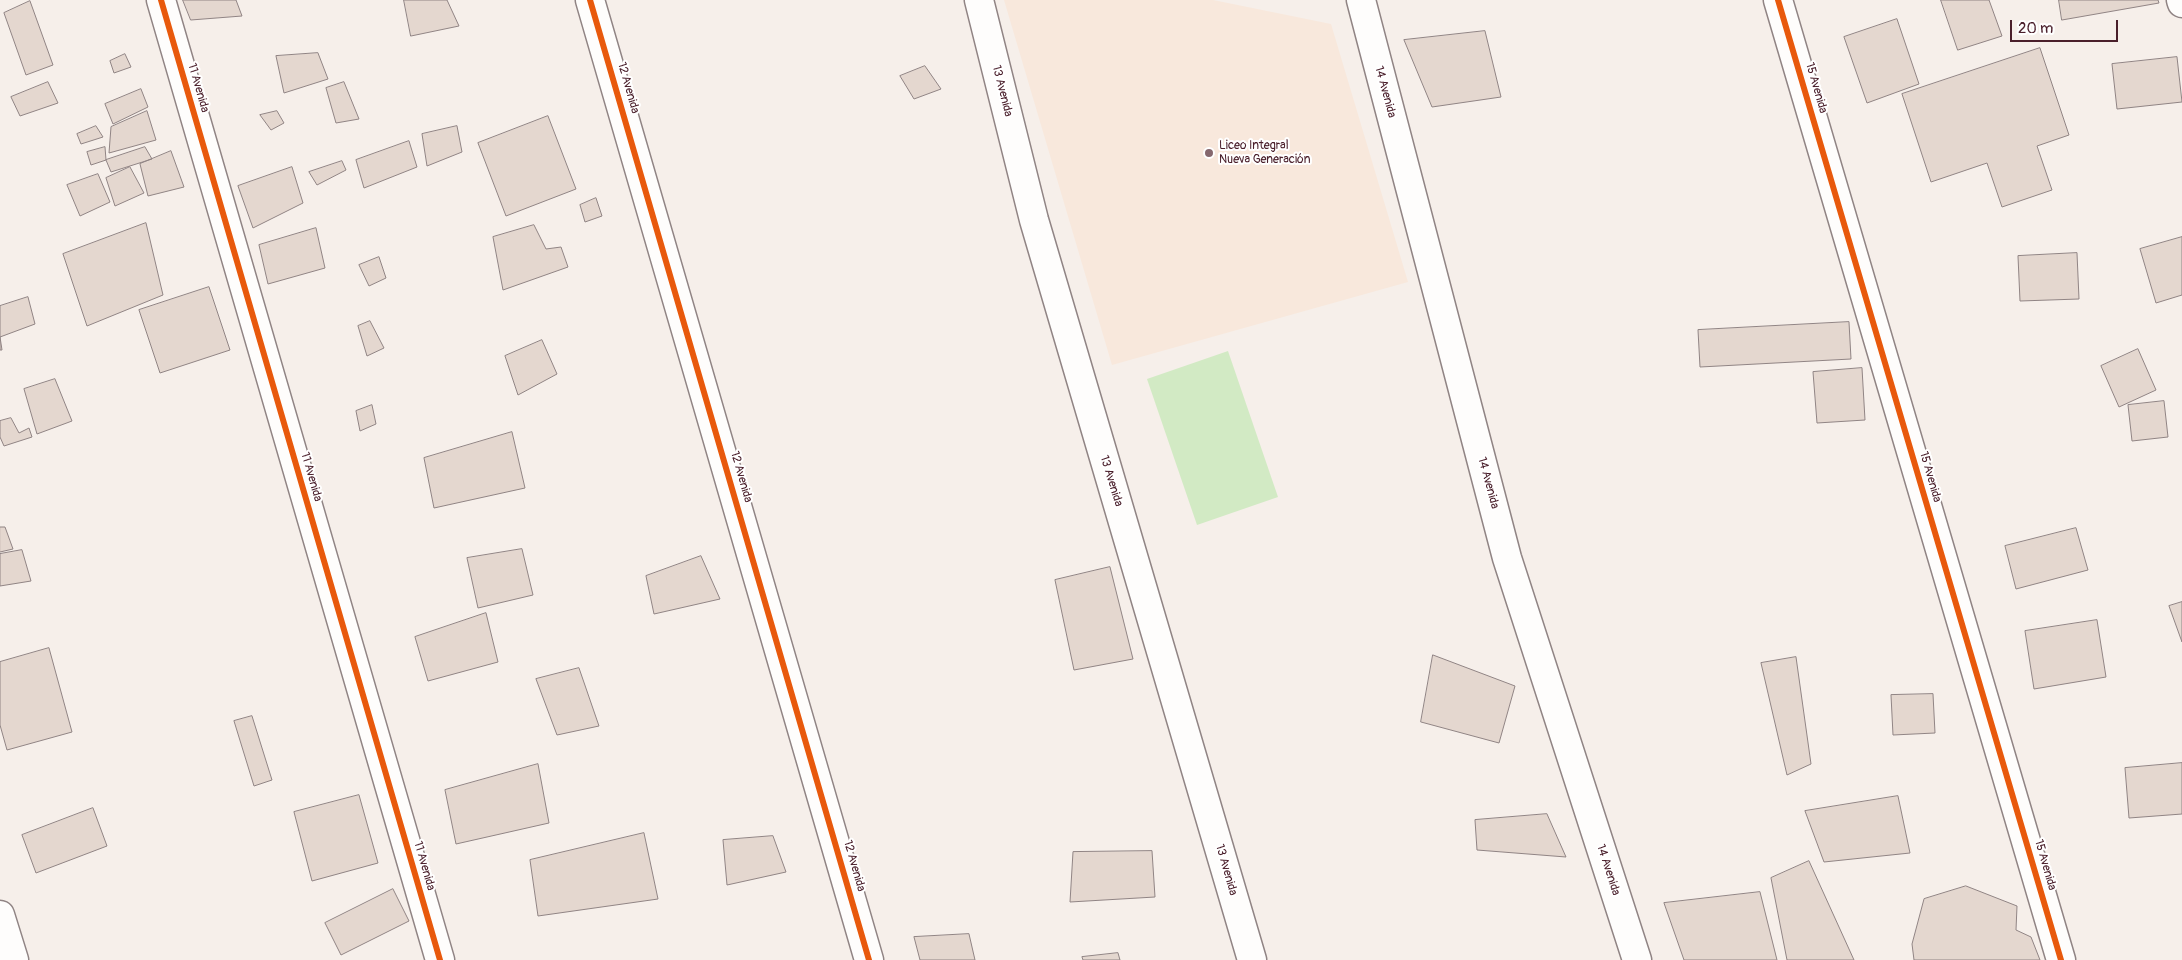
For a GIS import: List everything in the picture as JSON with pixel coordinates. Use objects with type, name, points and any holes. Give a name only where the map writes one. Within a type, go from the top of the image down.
[{"type":"street","name":"11 Avenida","points":[[161,0],[440,960]]},
{"type":"street","name":"12 Avenida","points":[[590,0],[869,960]]},
{"type":"street","name":"13 Avenida","points":[[979,0],[1034,220],[1252,960]]},
{"type":"street","name":"14 Avenida","points":[[1361,0],[1507,558],[1637,960]]},
{"type":"street","name":"15 Avenida","points":[[1778,0],[2061,960]]},
{"type":"street","points":[[0,915],[14,960]]},
{"type":"shaded area","name":"Liceo Integral Nueva Generación","points":[[1004,0],[1213,0],[1331,24],[1408,282],[1112,365]]},
{"type":"green space","points":[[1228,351],[1278,497],[1197,525],[1147,379]]},
{"type":"building","points":[[183,0],[236,0],[242,16],[191,20]]},
{"type":"building","points":[[404,0],[447,0],[459,26],[411,36]]},
{"type":"building","points":[[1941,0],[1989,0],[2002,36],[1958,50]]},
{"type":"building","points":[[2059,0],[2158,0],[2159,3],[2062,20]]},
{"type":"building","points":[[30,1],[53,65],[26,75],[4,13]]},
{"type":"building","points":[[1897,19],[1919,84],[1867,103],[1844,37]]},
{"type":"building","points":[[1485,31],[1501,97],[1432,107],[1404,40]]},
{"type":"building","points":[[2040,48],[2069,135],[2037,146],[2052,190],[2002,207],[1987,163],[1931,182],[1902,94]]},
{"type":"building","points":[[318,53],[328,79],[284,93],[276,56]]},
{"type":"building","points":[[125,54],[131,67],[114,73],[110,61]]},
{"type":"building","points":[[2177,57],[2182,102],[2117,109],[2112,64]]},
{"type":"building","points":[[925,66],[941,89],[914,99],[900,76]]},
{"type":"building","points":[[48,82],[58,103],[20,116],[11,97]]},
{"type":"building","points":[[344,82],[359,119],[336,123],[326,88]]},
{"type":"building","points":[[141,89],[148,107],[113,124],[105,104]]},
{"type":"building","points":[[147,111],[156,140],[109,153],[111,127]]},
{"type":"building","points":[[277,111],[284,123],[271,130],[260,115]]},
{"type":"building","points":[[548,116],[576,189],[506,216],[478,143]]},
{"type":"building","points":[[96,126],[103,137],[81,144],[77,134]]},
{"type":"building","points":[[457,126],[462,152],[427,166],[422,134]]},
{"type":"building","points":[[409,141],[417,167],[364,188],[356,160]]},
{"type":"building","points":[[105,147],[106,160],[91,165],[87,152]]},
{"type":"building","points":[[145,147],[152,159],[111,172],[106,160]]},
{"type":"building","points":[[171,151],[184,187],[148,196],[140,164]]},
{"type":"building","points":[[342,161],[346,170],[317,185],[309,172]]},
{"type":"building","points":[[130,167],[144,193],[115,206],[106,178]]},
{"type":"building","points":[[292,167],[303,203],[253,228],[238,186]]},
{"type":"building","points":[[98,174],[110,202],[80,216],[67,185]]},
{"type":"building","points":[[596,198],[602,216],[585,222],[580,205]]},
{"type":"building","points":[[146,223],[163,295],[87,326],[63,254]]},
{"type":"building","points":[[534,225],[546,249],[561,247],[568,267],[503,290],[493,237]]},
{"type":"building","points":[[316,228],[325,268],[268,284],[259,245]]},
{"type":"building","points":[[2182,237],[2182,295],[2156,303],[2140,249]]},
{"type":"building","points":[[2077,253],[2079,299],[2020,301],[2018,256]]},
{"type":"building","points":[[379,257],[386,278],[369,286],[359,265]]},
{"type":"building","points":[[209,287],[230,350],[160,373],[139,310]]},
{"type":"building","points":[[28,297],[35,324],[0,337],[0,306]]},
{"type":"building","points":[[370,321],[384,348],[367,356],[358,326]]},
{"type":"building","points":[[1849,322],[1851,359],[1700,367],[1698,330]]},
{"type":"building","points":[[542,340],[557,374],[518,395],[505,356]]},
{"type":"building","points":[[2138,349],[2156,390],[2119,407],[2101,366]]},
{"type":"building","points":[[1862,368],[1865,420],[1817,423],[1813,372]]},
{"type":"building","points":[[55,379],[72,421],[37,434],[24,389]]},
{"type":"building","points":[[2164,401],[2168,437],[2132,441],[2128,405]]},
{"type":"building","points":[[372,405],[376,424],[360,431],[356,411]]},
{"type":"building","points":[[11,418],[19,433],[29,428],[32,437],[4,446],[0,437],[0,421]]},
{"type":"building","points":[[512,432],[525,488],[434,508],[424,458]]},
{"type":"building","points":[[0,527],[5,527],[13,549],[0,552]]},
{"type":"building","points":[[2076,528],[2088,570],[2016,589],[2005,546]]},
{"type":"building","points":[[522,549],[533,595],[478,608],[467,558]]},
{"type":"building","points":[[22,550],[31,581],[0,586],[0,554]]},
{"type":"building","points":[[701,556],[720,599],[654,614],[646,576]]},
{"type":"building","points":[[1110,567],[1133,659],[1074,670],[1055,580]]},
{"type":"building","points":[[2182,602],[2182,642],[2169,606]]},
{"type":"building","points":[[486,613],[498,662],[428,681],[415,637]]},
{"type":"building","points":[[2097,620],[2106,677],[2034,689],[2025,631]]},
{"type":"building","points":[[49,648],[72,732],[7,750],[0,725],[0,662]]},
{"type":"building","points":[[1433,655],[1515,686],[1499,743],[1421,722]]},
{"type":"building","points":[[1796,657],[1811,764],[1787,775],[1761,663]]},
{"type":"building","points":[[579,668],[599,726],[557,735],[536,679]]},
{"type":"building","points":[[1933,694],[1935,733],[1893,735],[1891,695]]},
{"type":"building","points":[[252,716],[272,780],[254,786],[234,721]]},
{"type":"building","points":[[2182,763],[2182,814],[2129,818],[2125,768]]},
{"type":"building","points":[[538,764],[549,823],[456,844],[445,790]]},
{"type":"building","points":[[359,795],[378,863],[312,881],[294,812]]},
{"type":"building","points":[[1898,796],[1910,853],[1824,862],[1805,811]]},
{"type":"building","points":[[93,808],[107,846],[36,873],[22,835]]},
{"type":"building","points":[[1547,814],[1566,857],[1477,850],[1475,820]]},
{"type":"building","points":[[644,833],[658,899],[538,916],[530,860]]},
{"type":"building","points":[[773,836],[786,872],[727,885],[723,840]]},
{"type":"building","points":[[1152,851],[1155,897],[1070,902],[1073,852]]},
{"type":"building","points":[[1809,861],[1854,960],[1787,960],[1771,878]]},
{"type":"building","points":[[1966,886],[2017,906],[2016,930],[2031,937],[2040,960],[1914,960],[1912,944],[1924,899]]},
{"type":"building","points":[[393,889],[409,921],[341,955],[325,923]]},
{"type":"building","points":[[1760,892],[1777,960],[1684,960],[1664,903]]},
{"type":"building","points":[[969,934],[975,960],[920,960],[914,937]]},
{"type":"building","points":[[1118,953],[1120,960],[1083,960],[1082,957]]},
{"type":"cycle path","points":[[161,0],[440,960]]},
{"type":"cycle path","points":[[590,0],[869,960]]},
{"type":"cycle path","points":[[1778,0],[2061,960]]},
{"type":"place","name":"Liceo Integral Nueva Generación","points":[[1209,153]]}]
